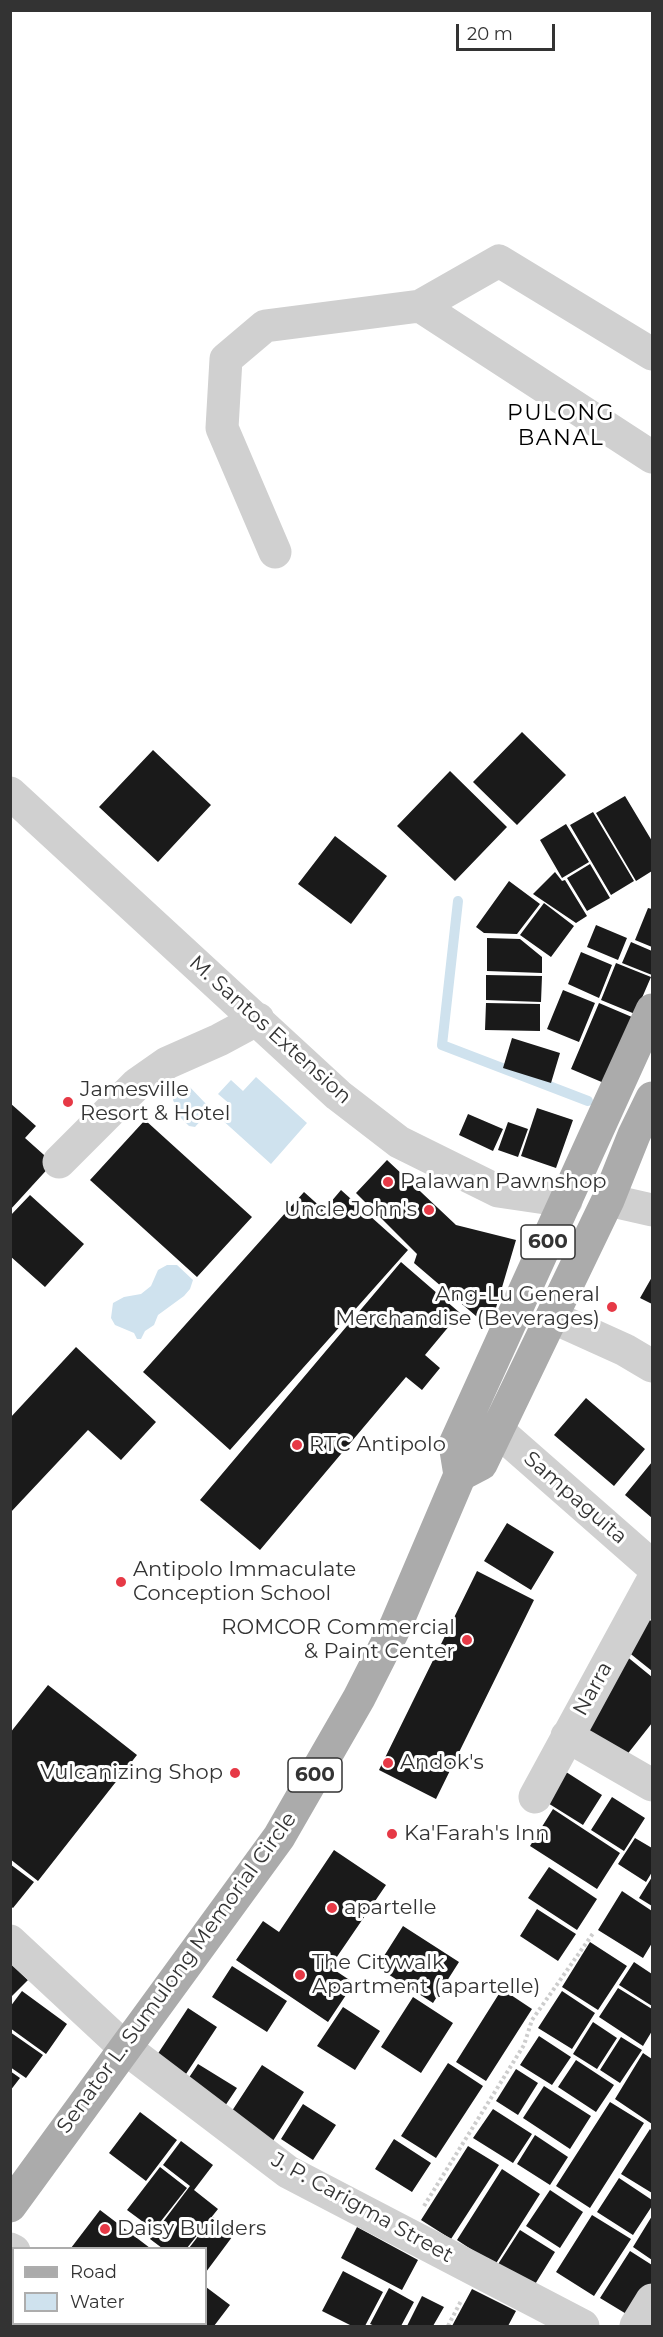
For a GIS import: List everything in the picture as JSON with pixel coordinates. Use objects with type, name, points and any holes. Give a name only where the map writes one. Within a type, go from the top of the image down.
[{"type":"main road","name":"600","points":[[652,1010],[455,1444],[460,1476],[481,1464],[608,1200],[652,1098]]},
{"type":"main road","name":"Senator L. Sumulong Memorial Circle","points":[[10,2206],[279,1837],[359,1698],[396,1625],[460,1476]]},
{"type":"street","points":[[275,552],[222,428],[226,359],[266,326],[420,306],[499,261],[652,354]]},
{"type":"street","points":[[420,306],[652,457]]},
{"type":"street","name":"M. Santos Extension","points":[[10,793],[339,1095],[399,1142],[498,1191],[566,1201]]},
{"type":"street","points":[[59,1162],[137,1084],[166,1063],[219,1040],[258,1019]]},
{"type":"street","points":[[608,1200],[652,1210]]},
{"type":"street","points":[[552,1317],[625,1350],[652,1366]]},
{"type":"street","name":"Sampaguita","points":[[497,1430],[652,1566]]},
{"type":"street","name":"Narra","points":[[535,1797],[652,1582]]},
{"type":"street","points":[[567,1736],[652,1785]]},
{"type":"street","name":"J. P. Carigma Street","points":[[10,1941],[125,2048],[288,2172],[583,2326]]},
{"type":"street","points":[[636,2326],[652,2300]]},
{"type":"path","points":[[406,2234],[524,2045],[532,2020],[594,1932]]},
{"type":"water","points":[[256,1077],[307,1123],[271,1164],[220,1118],[231,1105],[218,1094],[231,1080],[243,1091]]},
{"type":"water","points":[[186,1083],[207,1105],[208,1110],[195,1127],[189,1126],[181,1118],[173,1100],[176,1088]]},
{"type":"water","points":[[167,1265],[177,1265],[193,1280],[190,1289],[158,1315],[154,1325],[145,1331],[141,1339],[137,1339],[134,1333],[115,1325],[111,1318],[113,1303],[124,1297],[141,1294],[151,1286],[158,1270]]},
{"type":"building","points":[[522,732],[566,775],[517,825],[473,782]]},
{"type":"building","points":[[153,750],[211,805],[158,862],[99,807]]},
{"type":"building","points":[[450,771],[507,827],[455,881],[397,826]]},
{"type":"building","points":[[625,796],[652,841],[652,871],[636,881],[596,813]]},
{"type":"building","points":[[593,812],[634,881],[611,895],[570,825]]},
{"type":"building","points":[[566,824],[589,862],[562,878],[540,840]]},
{"type":"building","points":[[335,836],[387,876],[351,924],[298,884]]},
{"type":"building","points":[[590,864],[610,898],[587,911],[567,878]]},
{"type":"building","points":[[555,872],[562,881],[565,880],[587,916],[576,923],[533,894]]},
{"type":"building","points":[[509,881],[540,904],[517,934],[484,933],[476,927]]},
{"type":"building","points":[[544,903],[574,926],[551,957],[520,935]]},
{"type":"building","points":[[648,908],[652,909],[652,947],[635,940]]},
{"type":"building","points":[[596,925],[627,938],[618,960],[587,947]]},
{"type":"building","points":[[487,938],[520,939],[542,957],[542,973],[487,971]]},
{"type":"building","points":[[631,942],[652,951],[652,975],[622,963]]},
{"type":"building","points":[[581,952],[612,965],[599,998],[568,984]]},
{"type":"building","points":[[616,963],[651,977],[635,1014],[601,1000]]},
{"type":"building","points":[[486,975],[542,976],[541,1002],[486,1000]]},
{"type":"building","points":[[563,990],[595,1003],[579,1042],[547,1029]]},
{"type":"building","points":[[486,1003],[540,1004],[540,1031],[485,1030]]},
{"type":"building","points":[[599,1003],[639,1020],[611,1086],[571,1069]]},
{"type":"building","points":[[512,1038],[560,1053],[551,1083],[503,1068]]},
{"type":"building","points":[[10,1103],[36,1126],[25,1138],[53,1163],[10,1210]]},
{"type":"building","points":[[537,1108],[573,1120],[556,1168],[521,1156]]},
{"type":"building","points":[[468,1114],[503,1129],[493,1151],[459,1135]]},
{"type":"building","points":[[145,1120],[252,1217],[197,1277],[90,1180]]},
{"type":"building","points":[[508,1122],[528,1129],[518,1157],[498,1150]]},
{"type":"building","points":[[387,1160],[456,1225],[516,1240],[490,1328],[414,1263],[417,1254],[356,1193]]},
{"type":"building","points":[[341,1190],[408,1250],[230,1450],[143,1372],[304,1192],[324,1210]]},
{"type":"building","points":[[30,1195],[84,1244],[45,1287],[10,1256],[10,1216]]},
{"type":"building","name":"RTC Antipolo","points":[[401,1262],[460,1313],[425,1355],[440,1368],[422,1390],[406,1377],[260,1550],[200,1500]]},
{"type":"building","points":[[652,1277],[652,1304],[640,1298]]},
{"type":"building","points":[[76,1347],[156,1422],[121,1460],[88,1430],[10,1513],[10,1418]]},
{"type":"building","points":[[586,1398],[645,1449],[614,1486],[554,1435]]},
{"type":"building","points":[[652,1462],[652,1518],[625,1495]]},
{"type":"building","points":[[507,1523],[554,1552],[531,1590],[484,1561]]},
{"type":"building","points":[[477,1571],[534,1600],[436,1799],[379,1770]]},
{"type":"building","points":[[647,1617],[652,1622],[652,1671],[622,1647]]},
{"type":"building","points":[[625,1655],[652,1677],[652,1723],[622,1761],[580,1731]]},
{"type":"building","points":[[48,1685],[137,1755],[38,1881],[10,1859],[10,1733]]},
{"type":"building","points":[[563,1770],[602,1795],[583,1825],[543,1800]]},
{"type":"building","points":[[612,1797],[645,1818],[624,1851],[591,1830]]},
{"type":"building","points":[[553,1809],[620,1853],[597,1889],[530,1846]]},
{"type":"building","points":[[635,1838],[652,1848],[652,1872],[646,1882],[618,1864]]},
{"type":"building","points":[[334,1850],[386,1885],[330,1967],[354,1983],[328,2022],[236,1960],[263,1921],[279,1932]]},
{"type":"building","points":[[10,1864],[34,1882],[13,1908],[10,1906]]},
{"type":"building","points":[[549,1867],[597,1899],[577,1930],[528,1898]]},
{"type":"building","points":[[652,1877],[652,1906],[639,1898]]},
{"type":"building","points":[[622,1891],[652,1911],[652,1943],[643,1958],[598,1930]]},
{"type":"building","points":[[537,1909],[576,1934],[558,1961],[520,1936]]},
{"type":"building","points":[[403,1926],[459,1962],[433,2003],[377,1967]]},
{"type":"building","points":[[590,1942],[627,1966],[598,2010],[562,1987]]},
{"type":"building","points":[[634,1962],[652,1974],[652,2006],[619,1985]]},
{"type":"building","points":[[10,1963],[28,1980],[10,1998]]},
{"type":"building","points":[[232,1966],[287,2001],[267,2032],[212,1997]]},
{"type":"building","points":[[618,1988],[652,2009],[652,2031],[643,2046],[599,2017]]},
{"type":"building","points":[[502,1989],[532,2009],[486,2081],[456,2062]]},
{"type":"building","points":[[22,1991],[67,2024],[46,2054],[10,2028],[10,2007]]},
{"type":"building","points":[[562,1991],[595,2013],[572,2049],[538,2028]]},
{"type":"building","points":[[413,1997],[453,2023],[421,2073],[381,2047]]},
{"type":"building","points":[[343,2007],[380,2031],[355,2070],[317,2046]]},
{"type":"building","points":[[188,2008],[217,2027],[186,2074],[157,2055]]},
{"type":"building","points":[[593,2022],[617,2038],[597,2069],[573,2054]]},
{"type":"building","points":[[10,2032],[43,2055],[26,2078],[10,2067]]},
{"type":"building","points":[[539,2036],[571,2057],[552,2085],[520,2065]]},
{"type":"building","points":[[621,2037],[642,2050],[620,2083],[600,2070]]},
{"type":"building","points":[[643,2053],[652,2059],[652,2124],[615,2099]]},
{"type":"building","points":[[576,2060],[614,2085],[596,2112],[558,2087]]},
{"type":"building","points":[[448,2063],[483,2086],[436,2158],[401,2136]]},
{"type":"building","points":[[198,2064],[237,2088],[223,2109],[184,2085]]},
{"type":"building","points":[[262,2065],[304,2092],[271,2144],[228,2117]]},
{"type":"building","points":[[516,2069],[538,2083],[518,2115],[496,2101]]},
{"type":"building","points":[[10,2071],[20,2078],[10,2091]]},
{"type":"building","points":[[544,2086],[591,2116],[570,2149],[523,2118]]},
{"type":"building","points":[[610,2102],[644,2123],[590,2208],[556,2186]]},
{"type":"building","points":[[303,2104],[336,2125],[313,2160],[281,2139]]},
{"type":"building","points":[[493,2109],[532,2134],[513,2163],[473,2138]]},
{"type":"building","points":[[140,2112],[177,2140],[146,2181],[109,2153]]},
{"type":"building","points":[[650,2129],[652,2131],[652,2193],[621,2174]]},
{"type":"building","points":[[535,2135],[568,2157],[550,2185],[517,2164]]},
{"type":"building","points":[[394,2139],[431,2163],[412,2192],[375,2169]]},
{"type":"building","points":[[181,2141],[213,2165],[194,2190],[218,2209],[188,2247],[161,2247],[150,2239],[190,2186],[163,2165]]},
{"type":"building","points":[[468,2146],[499,2165],[451,2239],[421,2220]]},
{"type":"building","points":[[160,2167],[187,2188],[154,2230],[127,2210]]},
{"type":"building","points":[[502,2169],[540,2194],[495,2265],[457,2240]]},
{"type":"building","points":[[619,2178],[652,2200],[652,2206],[633,2235],[597,2212]]},
{"type":"building","points":[[550,2190],[583,2212],[560,2248],[526,2226]]},
{"type":"building","name":"Daisy Builders","points":[[100,2210],[149,2247],[72,2247]]},
{"type":"building","points":[[592,2215],[631,2239],[594,2296],[556,2272]]},
{"type":"building","points":[[652,2216],[652,2260],[633,2247]]},
{"type":"building","points":[[213,2217],[235,2233],[207,2271],[207,2247],[190,2247]]},
{"type":"building","points":[[357,2227],[418,2260],[402,2290],[341,2258]]},
{"type":"building","points":[[520,2230],[555,2252],[529,2294],[493,2272]]},
{"type":"building","points":[[630,2251],[652,2265],[652,2287],[633,2318],[600,2298]]},
{"type":"building","points":[[343,2271],[383,2292],[365,2326],[352,2326],[322,2311]]},
{"type":"building","points":[[207,2288],[230,2305],[214,2326],[174,2326],[207,2325]]},
{"type":"building","points":[[389,2288],[414,2302],[401,2326],[370,2324]]},
{"type":"building","points":[[472,2289],[516,2311],[508,2326],[452,2326]]},
{"type":"building","points":[[422,2296],[444,2307],[433,2326],[407,2326]]},
{"type":"building","points":[[123,2325],[167,2325],[166,2326]]},
{"type":"waterway","points":[[458,901],[442,1045],[588,1101]]},
{"type":"place","name":"Jamesville Resort & Hotel","points":[[68,1102]]},
{"type":"place","name":"Palawan Pawnshop","points":[[388,1182]]},
{"type":"place","name":"Uncle John's","points":[[429,1210]]},
{"type":"place","name":"Ang-Lu General Merchandise (Beverages)","points":[[612,1307]]},
{"type":"place","name":"RTC Antipolo","points":[[297,1445]]},
{"type":"place","name":"Antipolo Immaculate Conception School","points":[[121,1582]]},
{"type":"place","name":"ROMCOR Commercial & Paint Center","points":[[467,1640]]},
{"type":"place","name":"Andok's","points":[[388,1763]]},
{"type":"place","name":"Vulcanizing Shop","points":[[235,1773]]},
{"type":"place","name":"Ka'Farah's Inn","points":[[392,1834]]},
{"type":"place","name":"apartelle","points":[[332,1908]]},
{"type":"place","name":"The Citywalk Apartment (apartelle)","points":[[300,1975]]},
{"type":"place","name":"Daisy Builders","points":[[105,2229]]},
{"type":"district","name":"PULONG BANAL","points":[[561,426]]}]
